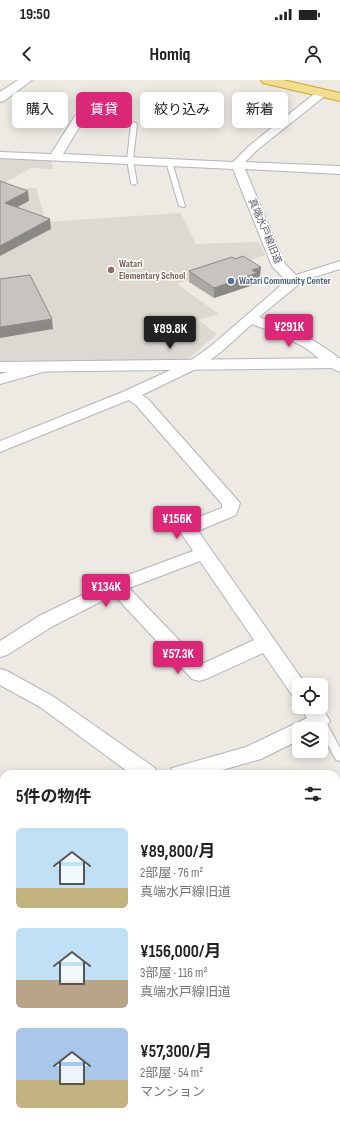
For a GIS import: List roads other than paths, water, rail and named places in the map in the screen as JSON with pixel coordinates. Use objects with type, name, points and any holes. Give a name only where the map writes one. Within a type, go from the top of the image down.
[{"type":"highway","points":[[267,80],[339,96]]},
{"type":"street","points":[[0,87],[10,80]]},
{"type":"street","points":[[0,98],[26,80]]},
{"type":"street","points":[[237,164],[253,148],[322,92]]},
{"type":"street","points":[[55,157],[76,123]]},
{"type":"street","points":[[0,155],[237,164],[340,170]]},
{"type":"street","name":"真端水戸線旧道","points":[[237,164],[279,266],[294,281]]},
{"type":"street","points":[[0,447],[131,394],[195,364],[216,350],[294,281],[309,274],[340,265]]},
{"type":"street","points":[[250,319],[289,333],[322,352],[339,365]]},
{"type":"street","points":[[0,367],[195,364],[339,365]]},
{"type":"street","points":[[0,379],[45,367]]},
{"type":"street","points":[[131,394],[142,402],[231,503],[230,510],[221,517],[193,525],[188,530],[292,680]]},
{"type":"street","points":[[0,650],[46,621],[116,586],[204,553]]},
{"type":"street","points":[[116,586],[199,674],[266,643]]},
{"type":"street","points":[[0,676],[47,702],[141,770]]},
{"type":"street","points":[[194,770],[253,753],[292,734]]},
{"type":"lane","points":[[134,124],[130,160],[134,183]]},
{"type":"lane","points":[[169,162],[182,206]]},
{"type":"lane","points":[[312,719],[340,756]]},
{"type":"place","name":"Watari Elementary School","points":[[111,270]]},
{"type":"place","name":"Watari Community Center","points":[[231,281]]}]
